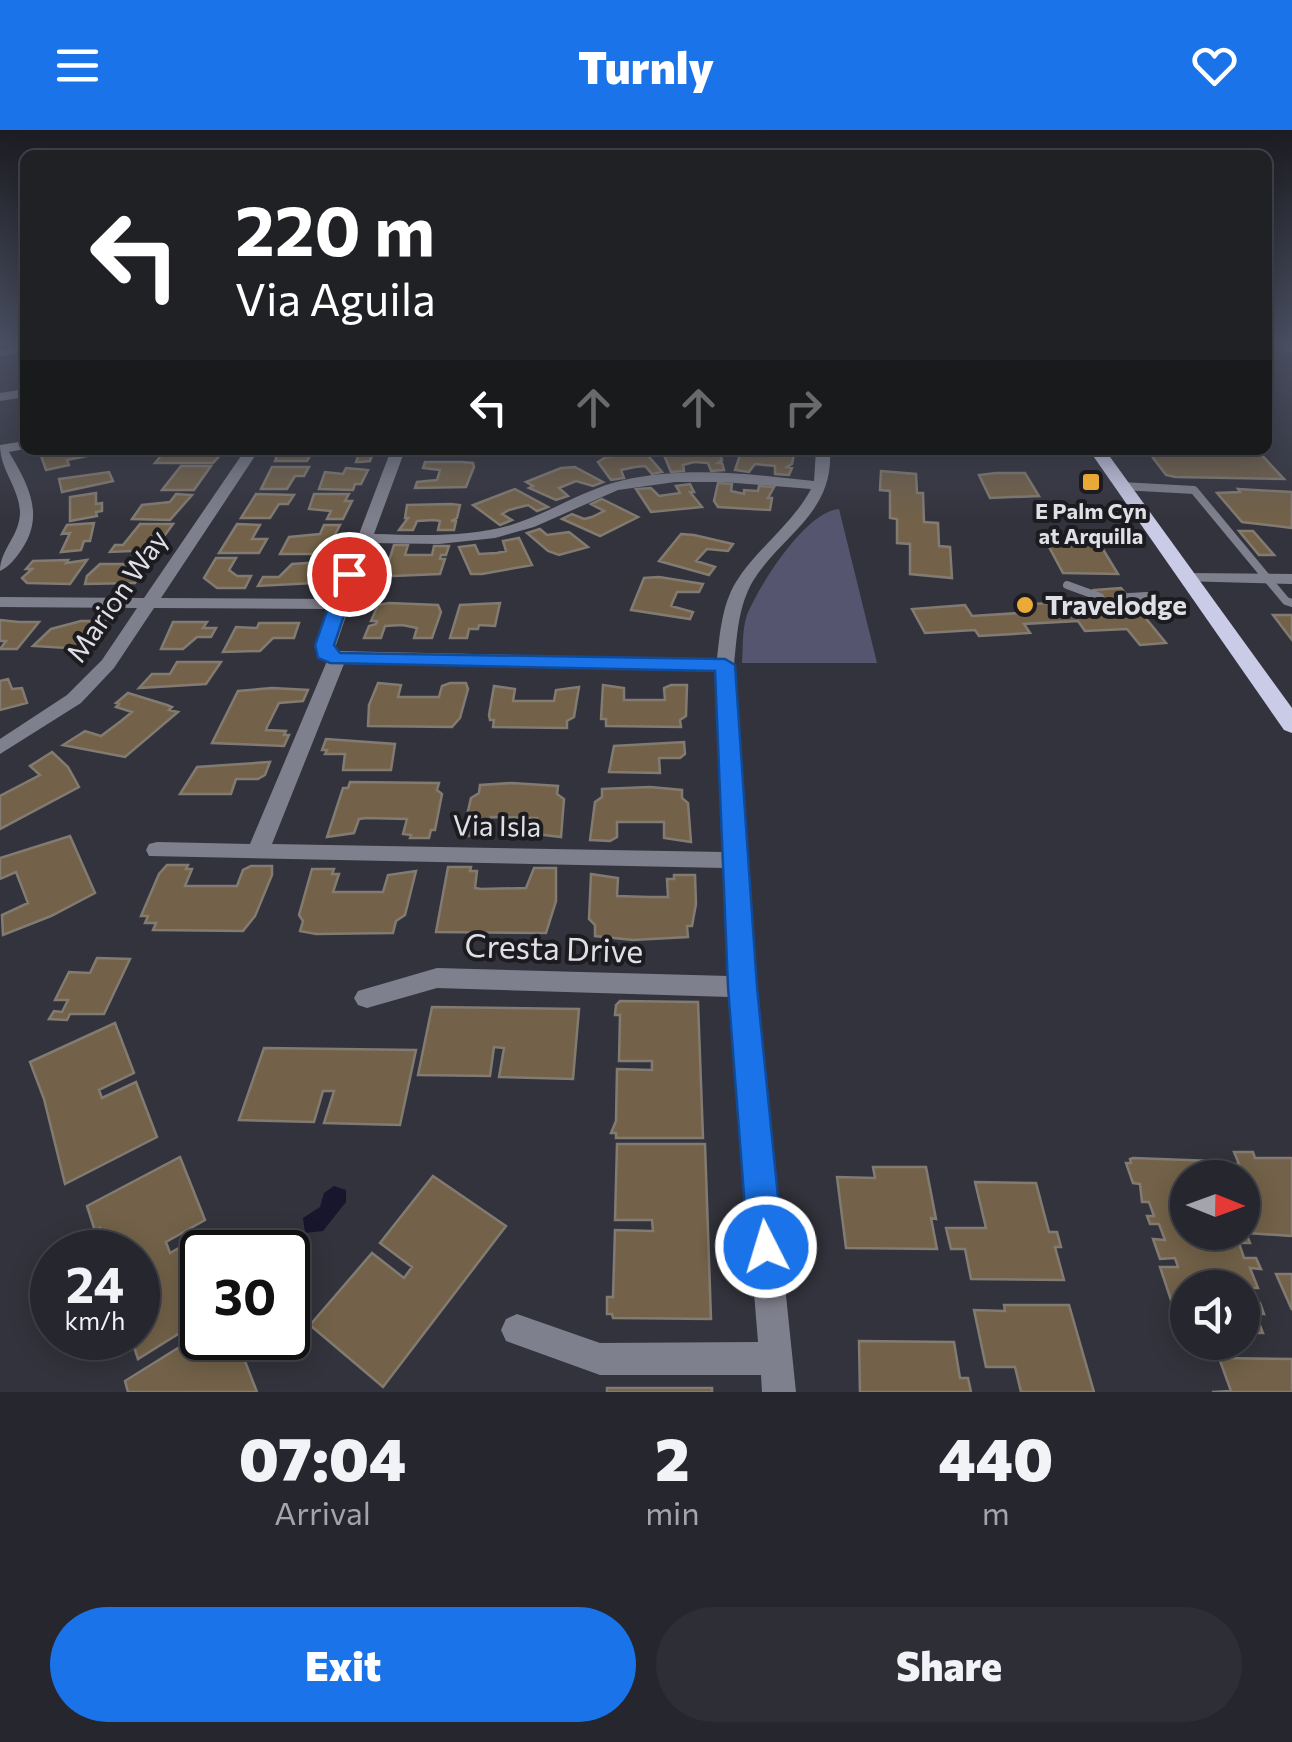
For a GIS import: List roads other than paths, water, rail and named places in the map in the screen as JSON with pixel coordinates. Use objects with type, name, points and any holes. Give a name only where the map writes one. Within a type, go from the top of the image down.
[{"type":"main road","points":[[1100,455],[1192,584],[1283,701],[1292,725]]},
{"type":"street","points":[[0,450],[21,485],[30,511],[26,532],[0,566]]},
{"type":"street","name":"Marion Way","points":[[0,748],[74,699],[108,664],[249,455]]},
{"type":"street","points":[[396,455],[362,538],[342,604],[324,645],[325,654],[337,659],[725,665]]},
{"type":"street","points":[[778,1392],[742,987],[725,665],[730,622],[743,584],[762,557],[803,516],[824,473],[823,455]]},
{"type":"street","points":[[362,538],[451,539],[486,535],[537,520],[605,489],[662,479],[730,478],[818,486]]},
{"type":"street","points":[[1192,584],[1278,585],[1292,579]]},
{"type":"street","points":[[0,602],[342,604]]},
{"type":"street","points":[[258,852],[337,659]]},
{"type":"street","name":"Via Isla","points":[[157,850],[734,860]]},
{"type":"street","name":"Cresta Drive","points":[[367,998],[437,978],[742,987]]},
{"type":"street","points":[[517,1330],[600,1359],[776,1358]]},
{"type":"lane","points":[[1122,486],[1194,490],[1292,604]]},
{"type":"lane","points":[[1066,585],[1100,597]]},
{"type":"lane","points":[[1129,597],[1148,596]]},
{"type":"place","name":"E Palm Cyn at Arquilla","points":[[1091,482]]},
{"type":"place","name":"Travelodge","points":[[1025,605]]}]
